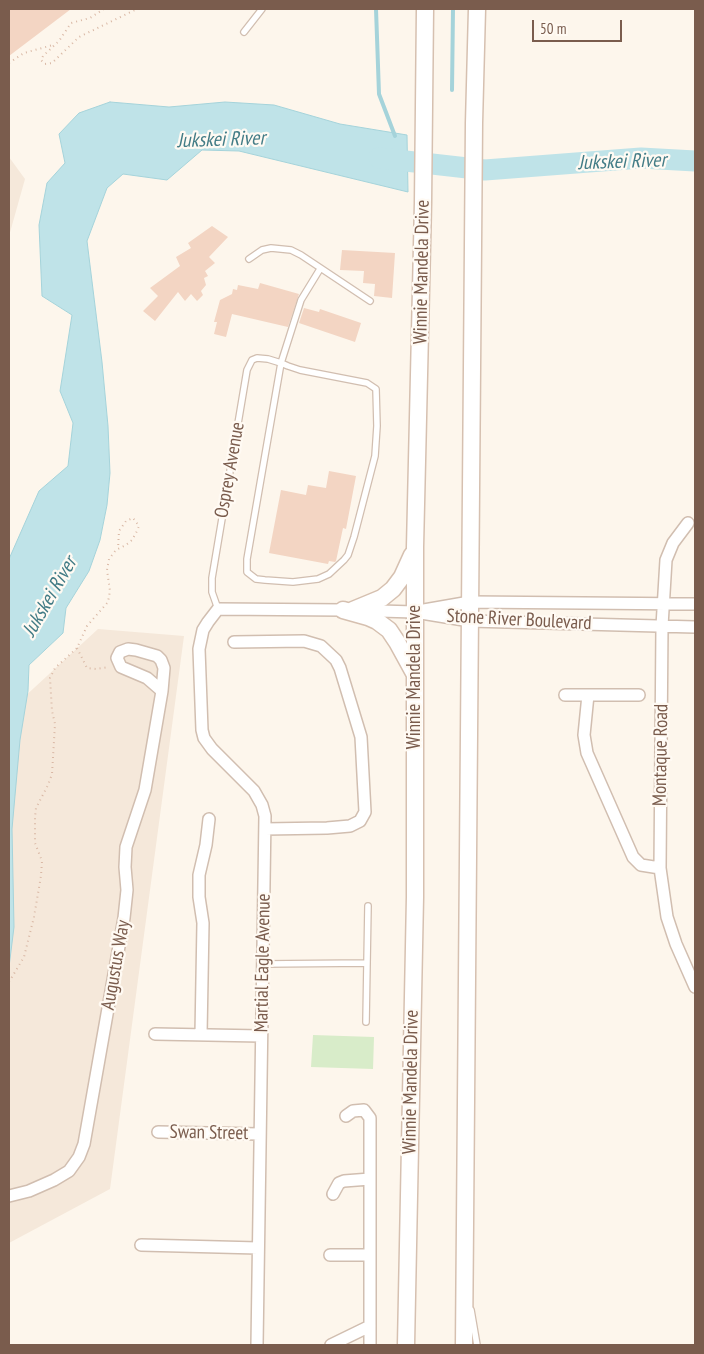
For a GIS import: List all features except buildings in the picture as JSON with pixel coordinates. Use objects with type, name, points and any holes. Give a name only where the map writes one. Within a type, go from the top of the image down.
[{"type":"main road","name":"Winnie Mandela Drive","points":[[406,1345],[415,896],[415,547],[423,203],[425,9]]},
{"type":"main road","points":[[464,1345],[474,123],[477,9]]},
{"type":"main road","points":[[348,610],[382,598],[393,589],[402,577],[415,547]]},
{"type":"main road","points":[[348,610],[377,621],[389,630],[402,649],[415,674]]},
{"type":"street","name":"Montaque Road","points":[[688,523],[668,553],[663,604],[660,868],[667,917],[676,944],[695,987]]},
{"type":"street","name":"Stone River Boulevard","points":[[415,612],[470,602],[695,604]]},
{"type":"street","points":[[218,610],[415,612]]},
{"type":"street","name":"Martial Eagle Avenue","points":[[218,610],[203,630],[199,649],[202,730],[204,738],[212,749],[254,791],[262,805],[265,816],[256,1345]]},
{"type":"street","name":"Stone River Boulevard","points":[[415,612],[470,621],[695,626]]},
{"type":"street","points":[[234,642],[304,641],[321,646],[336,660],[340,668],[360,737],[365,812],[360,821],[350,826],[327,828],[265,829]]},
{"type":"street","points":[[139,674],[142,651],[122,650],[118,654],[118,664],[125,670],[147,678],[162,692]]},
{"type":"street","name":"Augustus Way","points":[[9,1196],[29,1191],[69,1171],[79,1157],[84,1144],[126,911],[126,847],[145,790],[152,740],[162,692],[164,672],[161,660],[157,656],[142,651]]},
{"type":"street","points":[[565,695],[639,695]]},
{"type":"street","points":[[588,695],[584,735],[587,753],[633,857],[642,865],[660,868]]},
{"type":"street","points":[[201,1034],[204,923],[199,897],[199,875],[206,845],[209,819]]},
{"type":"street","points":[[155,1034],[261,1036]]},
{"type":"street","points":[[346,1116],[359,1110],[364,1110],[369,1114],[370,1345]]},
{"type":"street","name":"Swan Street","points":[[158,1132],[259,1134]]},
{"type":"street","points":[[333,1194],[339,1183],[370,1179]]},
{"type":"street","points":[[141,1245],[258,1248]]},
{"type":"street","points":[[330,1255],[369,1254]]},
{"type":"street","points":[[331,1345],[370,1326]]},
{"type":"lane","points":[[244,32],[262,9]]},
{"type":"lane","points":[[249,258],[262,250],[278,248],[291,250],[301,254],[320,269],[370,301]]},
{"type":"lane","points":[[281,363],[300,370],[367,384],[376,389],[377,393],[375,456],[348,555],[329,574],[318,579],[293,582],[256,579],[247,572],[247,559],[281,363],[301,300],[320,269]]},
{"type":"lane","name":"Osprey Avenue","points":[[218,610],[212,592],[212,578],[247,370],[252,360],[257,358],[281,363]]},
{"type":"lane","points":[[366,1022],[368,906]]},
{"type":"lane","points":[[263,964],[367,963]]},
{"type":"lane","points":[[464,1263],[476,1345]]},
{"type":"path","points":[[104,9],[90,18],[72,23],[41,60],[46,64],[52,63],[80,37],[137,9]]},
{"type":"path","points":[[9,63],[24,53],[56,44]]},
{"type":"path","points":[[9,982],[27,949],[41,876],[42,860],[35,843],[35,817],[36,808],[48,785],[53,766],[55,724],[52,711],[50,678],[55,668],[77,648],[86,626],[108,602],[110,591],[107,570],[109,559],[118,549],[132,540],[138,526],[133,518],[126,521],[119,531],[118,549]]},
{"type":"path","points":[[77,648],[87,668],[96,669],[118,664]]},
{"type":"shaded area","points":[[9,157],[25,179],[9,236]]},
{"type":"shaded area","points":[[98,629],[184,636],[110,1189],[9,1243],[9,711]]},
{"type":"green space","points":[[313,1035],[374,1037],[373,1069],[311,1067]]},
{"type":"water","points":[[110,102],[169,107],[225,102],[274,105],[340,124],[407,135],[408,192],[239,151],[202,150],[167,180],[123,174],[107,188],[87,241],[108,426],[110,473],[107,505],[100,540],[89,571],[66,608],[63,633],[29,665],[28,691],[20,740],[12,829],[14,927],[9,967],[9,559],[39,491],[68,466],[73,423],[60,391],[72,315],[42,296],[39,225],[47,183],[65,163],[59,134],[79,113]]},
{"type":"waterway","points":[[376,9],[379,94],[395,136]]},
{"type":"waterway","points":[[452,90],[453,9]]},
{"type":"waterway","name":"Jukskei River","points":[[379,158],[485,170],[641,158],[695,161]]}]
